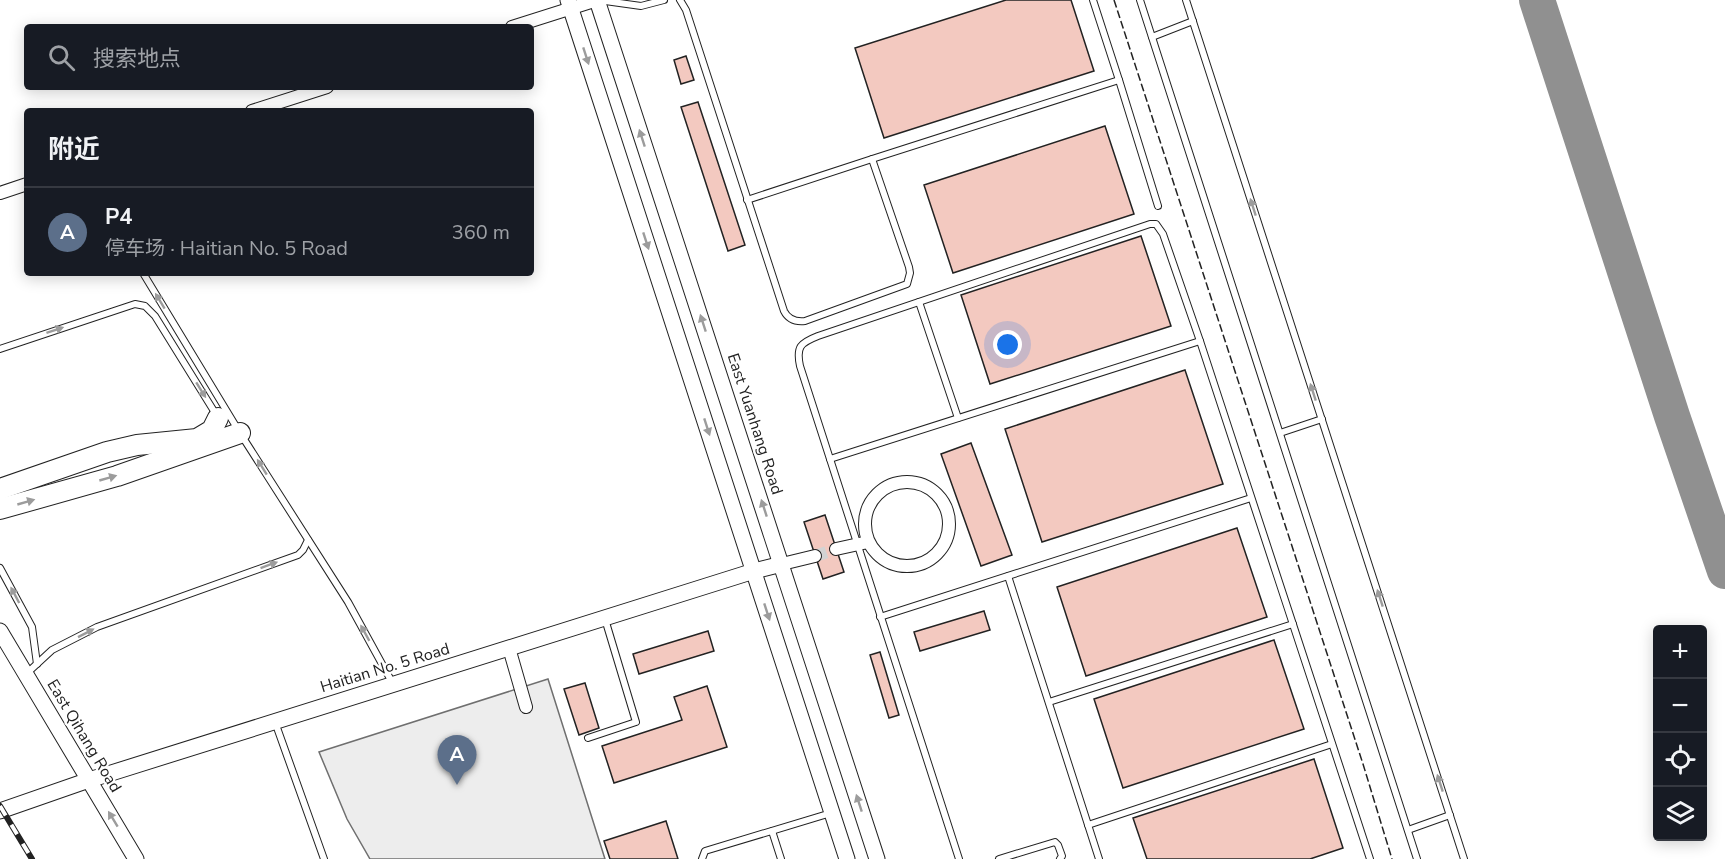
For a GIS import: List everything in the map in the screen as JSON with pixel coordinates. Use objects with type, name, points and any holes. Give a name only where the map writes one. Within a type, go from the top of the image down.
[{"type":"highway","points":[[0,489],[107,452],[137,445],[197,439],[212,430],[218,418]]},
{"type":"highway","points":[[0,509],[117,476],[240,433]]},
{"type":"street","points":[[519,24],[569,4],[597,0]]},
{"type":"street","name":"East Yuanhang Road","points":[[597,0],[877,859]]},
{"type":"street","points":[[569,4],[847,859]]},
{"type":"street","points":[[261,108],[318,90]]},
{"type":"street","points":[[0,193],[24,185]]},
{"type":"street","points":[[836,549],[862,543],[891,563],[907,566],[923,563],[937,554],[946,541],[949,526],[947,512],[940,498],[929,488],[915,483],[897,483],[880,491],[869,506],[862,543]]},
{"type":"street","points":[[782,564],[815,556]]},
{"type":"street","name":"Haitian No. 5 Road","points":[[0,811],[89,780],[782,564]]},
{"type":"street","name":"East Qihang Road","points":[[0,631],[32,669],[89,780],[136,859]]},
{"type":"street","points":[[509,648],[526,707]]},
{"type":"lane","points":[[597,0],[641,6],[664,0]]},
{"type":"lane","points":[[680,0],[686,10],[784,311],[794,320],[805,321],[907,284],[909,267],[872,159]]},
{"type":"lane","points":[[1093,0],[1158,206]]},
{"type":"lane","points":[[1140,0],[1417,859]]},
{"type":"lane","points":[[1186,0],[1464,859]]},
{"type":"lane","points":[[1152,37],[1192,21]]},
{"type":"lane","points":[[747,200],[1119,80]]},
{"type":"lane","points":[[959,859],[880,618],[862,543],[830,459],[797,354],[800,346],[808,339],[1150,224],[1156,224],[1163,234],[1370,859]]},
{"type":"lane","points":[[145,276],[240,433],[348,602],[393,684]]},
{"type":"lane","points":[[919,302],[958,418]]},
{"type":"lane","points":[[0,349],[135,304],[145,306],[155,316],[218,418]]},
{"type":"lane","points":[[830,459],[1200,341]]},
{"type":"lane","points":[[1280,433],[1322,419]]},
{"type":"lane","points":[[880,618],[1251,498]]},
{"type":"lane","points":[[32,669],[52,650],[98,627],[298,555],[308,540]]},
{"type":"lane","points":[[0,568],[32,627],[32,669]]},
{"type":"lane","points":[[1008,576],[1099,859]]},
{"type":"lane","points":[[588,738],[636,722],[604,618]]},
{"type":"lane","points":[[1049,702],[1293,624]]},
{"type":"lane","points":[[275,722],[324,859]]},
{"type":"lane","points":[[1088,825],[1332,744]]},
{"type":"lane","points":[[702,859],[705,851],[832,812]]},
{"type":"lane","points":[[1408,830],[1450,815]]},
{"type":"lane","points":[[772,831],[781,859]]},
{"type":"lane","points":[[999,859],[1055,842],[1060,849],[1062,856],[1060,859]]},
{"type":"shaded area","points":[[548,679],[605,859],[370,859],[347,819],[319,752]]},
{"type":"building","points":[[1006,0],[1071,0],[1094,71],[884,138],[855,48]]},
{"type":"building","points":[[686,56],[694,80],[681,84],[674,60]]},
{"type":"building","points":[[698,102],[745,245],[728,251],[681,107]]},
{"type":"building","points":[[1105,126],[1134,214],[953,273],[924,185]]},
{"type":"building","points":[[1141,236],[1171,326],[990,384],[961,295]]},
{"type":"building","points":[[1185,370],[1223,484],[1042,542],[1005,429]]},
{"type":"building","points":[[971,443],[1012,555],[981,566],[941,454]]},
{"type":"building","points":[[825,515],[844,572],[823,579],[804,522]]},
{"type":"building","points":[[1237,528],[1267,617],[1086,676],[1057,587]]},
{"type":"building","points":[[984,611],[990,630],[920,651],[914,632]]},
{"type":"building","points":[[708,631],[714,651],[639,674],[633,654]]},
{"type":"building","points":[[1274,640],[1304,729],[1123,788],[1094,699]]},
{"type":"building","points":[[880,652],[899,715],[889,718],[870,655]]},
{"type":"building","points":[[585,683],[599,728],[579,735],[564,689]]},
{"type":"building","points":[[707,686],[727,747],[614,783],[602,746],[682,720],[674,697]]},
{"type":"building","points":[[1314,759],[1343,848],[1310,859],[1147,859],[1133,818]]},
{"type":"building","points":[[666,821],[678,859],[610,859],[604,841]]},
{"type":"taxiway","points":[[1537,0],[1672,416],[1725,571]]},
{"type":"tunnel","points":[[815,556],[836,549]]},
{"type":"railway","points":[[0,806],[32,859]]},
{"type":"fence","points":[[1114,0],[1392,859]]},
{"type":"place","name":"P4","points":[[457,785]]}]
